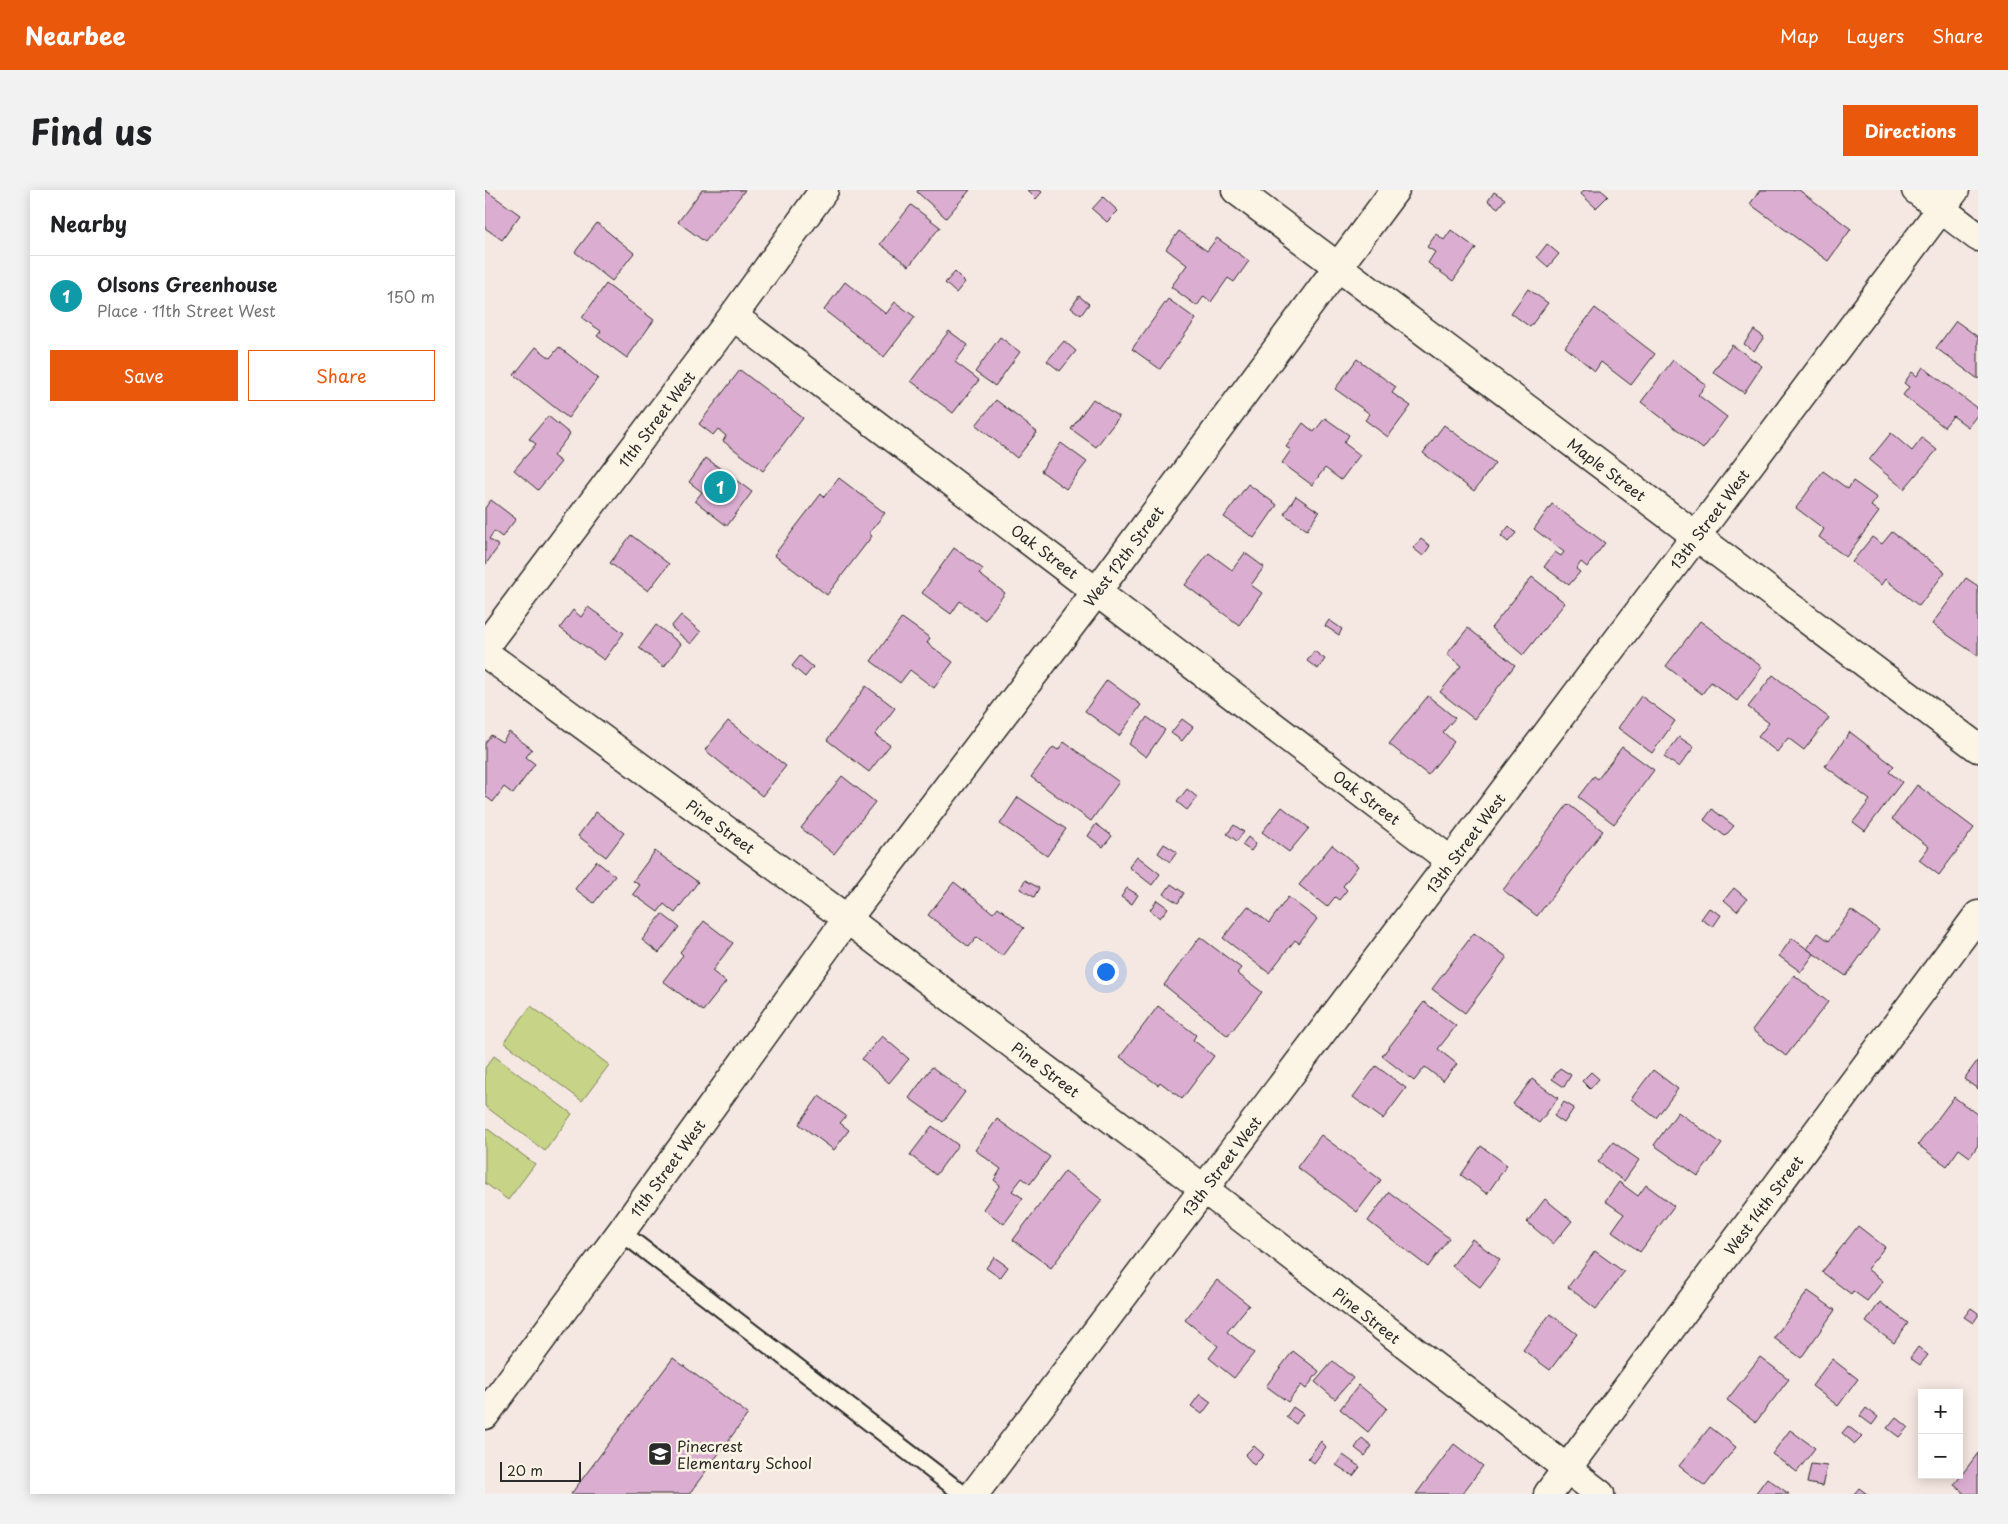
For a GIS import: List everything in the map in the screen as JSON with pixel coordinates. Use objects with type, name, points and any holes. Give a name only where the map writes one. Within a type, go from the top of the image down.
[{"type":"street","name":"11th Street West","points":[[485,646],[733,316],[824,190]]},
{"type":"street","name":"Maple Street","points":[[1236,190],[1978,748]]},
{"type":"street","name":"West 12th Street","points":[[847,919],[1097,591],[1395,190]]},
{"type":"street","points":[[1916,190],[1948,200],[1978,237]]},
{"type":"street","name":"13th Street West","points":[[974,1494],[1948,200]]},
{"type":"street","name":"Oak Street","points":[[733,316],[1451,861]]},
{"type":"street","name":"Pine Street","points":[[485,653],[847,919],[1204,1189],[1600,1494]]},
{"type":"street","name":"West 14th Street","points":[[1548,1494],[1978,915]]},
{"type":"street","name":"11th Street West","points":[[485,1415],[621,1232],[847,919]]},
{"type":"lane","points":[[621,1232],[963,1494]]},
{"type":"green space","points":[[531,1006],[609,1065],[582,1101],[504,1042]]},
{"type":"green space","points":[[494,1056],[572,1114],[545,1151],[485,1106],[485,1068]]},
{"type":"green space","points":[[485,1127],[535,1164],[508,1200],[485,1183]]},
{"type":"building","points":[[485,190],[520,215],[502,240],[485,228]]},
{"type":"building","points":[[702,190],[745,190],[705,242],[678,222]]},
{"type":"building","points":[[918,190],[970,190],[946,218],[917,192]]},
{"type":"building","points":[[1027,190],[1039,190],[1042,192],[1036,199]]},
{"type":"building","points":[[1584,190],[1601,190],[1608,196],[1596,208],[1581,194]]},
{"type":"building","points":[[1760,190],[1799,190],[1851,229],[1828,261],[1750,204]]},
{"type":"building","points":[[1494,192],[1505,199],[1498,208],[1488,201]]},
{"type":"building","points":[[1103,197],[1118,211],[1107,222],[1092,209]]},
{"type":"building","points":[[911,205],[940,227],[909,266],[880,244]]},
{"type":"building","points":[[597,223],[634,253],[612,281],[575,252]]},
{"type":"building","points":[[1451,230],[1476,248],[1453,281],[1428,263],[1435,252],[1427,247],[1436,234],[1444,240]]},
{"type":"building","points":[[1179,231],[1207,251],[1217,238],[1249,261],[1234,282],[1228,278],[1211,302],[1204,296],[1197,306],[1171,287],[1187,265],[1166,249]]},
{"type":"building","points":[[1547,244],[1559,254],[1548,267],[1537,257]]},
{"type":"building","points":[[955,272],[965,282],[956,293],[945,283]]},
{"type":"building","points":[[845,282],[886,314],[895,302],[915,317],[884,357],[824,310]]},
{"type":"building","points":[[606,284],[654,320],[627,358],[597,336],[601,331],[582,318]]},
{"type":"building","points":[[1528,289],[1548,303],[1530,327],[1511,313]]},
{"type":"building","points":[[1079,296],[1089,304],[1081,315],[1071,308]]},
{"type":"building","points":[[1168,299],[1196,319],[1160,369],[1132,349]]},
{"type":"building","points":[[1595,308],[1655,354],[1631,385],[1601,362],[1595,371],[1565,347]]},
{"type":"building","points":[[1956,321],[1978,337],[1978,379],[1936,348]]},
{"type":"building","points":[[1754,330],[1764,337],[1754,351],[1744,344]]},
{"type":"building","points":[[949,331],[968,345],[955,362],[979,380],[953,413],[911,381]]},
{"type":"building","points":[[1000,337],[1020,352],[995,386],[975,372]]},
{"type":"building","points":[[1064,341],[1076,351],[1060,371],[1047,361]]},
{"type":"building","points":[[1732,345],[1762,366],[1744,393],[1713,372]]},
{"type":"building","points":[[536,347],[550,358],[559,347],[598,378],[568,418],[514,375]]},
{"type":"building","points":[[1357,359],[1396,387],[1392,393],[1411,406],[1388,437],[1365,420],[1370,414],[1335,389]]},
{"type":"building","points":[[1673,360],[1706,385],[1698,395],[1727,417],[1703,449],[1641,402]]},
{"type":"building","points":[[1923,367],[1978,409],[1978,414],[1968,427],[1953,416],[1944,427],[1903,395],[1909,387],[1904,383],[1912,372],[1917,376]]},
{"type":"building","points":[[740,370],[803,418],[763,471],[723,441],[726,436],[718,429],[713,435],[699,424]]},
{"type":"building","points":[[1093,399],[1119,417],[1096,447],[1071,429]]},
{"type":"building","points":[[996,400],[1037,432],[1017,458],[976,425]]},
{"type":"building","points":[[548,416],[570,434],[553,456],[561,462],[538,490],[514,470],[536,444],[529,439]]},
{"type":"building","points":[[1325,418],[1349,435],[1344,443],[1360,455],[1341,480],[1325,468],[1312,485],[1282,463],[1291,450],[1286,447],[1303,423],[1314,432]]},
{"type":"building","points":[[1444,425],[1495,463],[1474,491],[1423,453]]},
{"type":"building","points":[[1891,433],[1912,451],[1922,438],[1937,450],[1904,489],[1869,460]]},
{"type":"building","points":[[1061,443],[1087,462],[1066,489],[1041,471]]},
{"type":"building","points":[[706,458],[752,492],[727,526],[695,501],[702,492],[689,482]]},
{"type":"building","points":[[1823,471],[1848,489],[1853,481],[1877,498],[1871,506],[1879,512],[1846,557],[1819,537],[1824,529],[1796,508]]},
{"type":"building","points":[[839,478],[885,513],[869,533],[872,536],[827,595],[774,555],[821,494],[824,497]]},
{"type":"building","points":[[1248,484],[1277,505],[1254,538],[1224,517]]},
{"type":"building","points":[[1296,496],[1319,512],[1307,530],[1284,514]]},
{"type":"building","points":[[491,500],[516,519],[502,537],[494,531],[489,539],[499,546],[485,565],[485,508]]},
{"type":"building","points":[[1552,504],[1605,543],[1587,567],[1581,562],[1576,569],[1580,572],[1569,585],[1544,567],[1555,552],[1561,556],[1564,552],[1534,529]]},
{"type":"building","points":[[1509,526],[1516,533],[1508,542],[1501,536]]},
{"type":"building","points":[[1892,532],[1945,572],[1919,606],[1885,579],[1881,585],[1852,562],[1872,537],[1882,544]]},
{"type":"building","points":[[631,535],[669,564],[648,591],[610,563]]},
{"type":"building","points":[[1421,539],[1430,546],[1423,556],[1413,548]]},
{"type":"building","points":[[954,548],[983,569],[979,574],[1005,593],[985,620],[960,601],[951,614],[922,593]]},
{"type":"building","points":[[1209,553],[1232,570],[1245,553],[1264,567],[1251,585],[1262,593],[1239,625],[1185,585]]},
{"type":"building","points":[[1532,577],[1565,603],[1523,655],[1491,628]]},
{"type":"building","points":[[1966,578],[1978,586],[1978,656],[1932,624]]},
{"type":"building","points":[[588,607],[624,633],[604,660],[560,628],[573,610],[581,617]]},
{"type":"building","points":[[681,615],[701,632],[691,644],[671,627]]},
{"type":"building","points":[[902,618],[930,638],[927,643],[953,662],[934,688],[910,670],[900,683],[871,661]]},
{"type":"building","points":[[1329,620],[1342,629],[1339,635],[1325,626]]},
{"type":"building","points":[[1700,621],[1762,667],[1737,701],[1711,682],[1702,694],[1666,666]]},
{"type":"building","points":[[656,625],[681,644],[664,667],[639,648]]},
{"type":"building","points":[[1468,628],[1515,665],[1474,719],[1440,692],[1461,666],[1447,654]]},
{"type":"building","points":[[1314,651],[1325,659],[1318,669],[1307,661]]},
{"type":"building","points":[[800,656],[813,667],[805,677],[792,666]]},
{"type":"building","points":[[1773,675],[1829,718],[1804,750],[1788,738],[1777,752],[1758,737],[1769,723],[1748,707]]},
{"type":"building","points":[[1107,680],[1141,705],[1119,736],[1085,711]]},
{"type":"building","points":[[866,686],[895,708],[875,735],[890,745],[869,772],[827,740]]},
{"type":"building","points":[[1428,696],[1455,718],[1443,732],[1454,742],[1428,775],[1389,744]]},
{"type":"building","points":[[1641,696],[1675,721],[1652,753],[1618,728]]},
{"type":"building","points":[[1147,717],[1165,730],[1146,757],[1129,744]]},
{"type":"building","points":[[1182,719],[1193,727],[1182,741],[1171,733]]},
{"type":"building","points":[[728,721],[786,766],[762,796],[705,750]]},
{"type":"building","points":[[509,732],[532,749],[526,757],[535,764],[513,794],[504,787],[493,802],[485,796],[485,743],[491,735],[502,742]]},
{"type":"building","points":[[1850,732],[1894,766],[1889,772],[1902,782],[1865,831],[1853,822],[1870,800],[1825,766]]},
{"type":"building","points":[[1679,737],[1694,747],[1679,767],[1664,757]]},
{"type":"building","points":[[1064,742],[1119,782],[1091,821],[1031,777],[1053,747],[1058,750]]},
{"type":"building","points":[[1622,747],[1654,770],[1614,824],[1578,797],[1594,776],[1598,779]]},
{"type":"building","points":[[842,776],[875,802],[834,854],[801,828]]},
{"type":"building","points":[[1917,785],[1974,828],[1939,875],[1919,860],[1929,847],[1892,819]]},
{"type":"building","points":[[1187,789],[1197,797],[1187,810],[1177,802]]},
{"type":"building","points":[[1018,797],[1066,829],[1047,856],[1000,824]]},
{"type":"building","points":[[1568,804],[1603,831],[1537,916],[1503,890]]},
{"type":"building","points":[[1282,807],[1309,828],[1289,852],[1262,832]]},
{"type":"building","points":[[1712,809],[1734,826],[1725,836],[1704,820]]},
{"type":"building","points":[[596,812],[624,833],[606,857],[578,836]]},
{"type":"building","points":[[1096,824],[1112,836],[1103,847],[1088,836]]},
{"type":"building","points":[[1234,825],[1244,832],[1237,841],[1227,834]]},
{"type":"building","points":[[1248,837],[1256,844],[1251,851],[1242,845]]},
{"type":"building","points":[[1164,844],[1177,852],[1170,862],[1158,853]]},
{"type":"building","points":[[1332,845],[1358,866],[1343,886],[1347,890],[1339,900],[1335,897],[1327,907],[1299,885]]},
{"type":"building","points":[[655,851],[698,882],[675,913],[664,904],[658,912],[633,894],[640,885],[633,881]]},
{"type":"building","points":[[1137,856],[1160,874],[1152,885],[1129,867]]},
{"type":"building","points":[[596,861],[615,876],[594,903],[575,889]]},
{"type":"building","points":[[1025,880],[1039,888],[1034,897],[1020,889]]},
{"type":"building","points":[[954,882],[993,913],[998,907],[1024,928],[1002,956],[977,937],[969,947],[928,915]]},
{"type":"building","points":[[1171,884],[1184,893],[1178,903],[1164,894]]},
{"type":"building","points":[[1127,888],[1138,895],[1132,904],[1121,897]]},
{"type":"building","points":[[1734,888],[1747,899],[1737,911],[1724,900]]},
{"type":"building","points":[[1288,897],[1317,919],[1299,943],[1295,940],[1269,973],[1223,938],[1248,906],[1269,923]]},
{"type":"building","points":[[1157,900],[1168,908],[1160,918],[1150,910]]},
{"type":"building","points":[[1709,908],[1721,915],[1713,927],[1701,919]]},
{"type":"building","points":[[1851,910],[1879,930],[1846,976],[1807,949],[1818,933],[1829,941]]},
{"type":"building","points":[[662,914],[679,927],[659,953],[642,940]]},
{"type":"building","points":[[704,921],[733,943],[712,971],[726,982],[703,1011],[663,981],[683,955],[680,952]]},
{"type":"building","points":[[1474,933],[1507,957],[1465,1013],[1432,989]]},
{"type":"building","points":[[1200,937],[1241,968],[1237,973],[1262,992],[1228,1036],[1164,985]]},
{"type":"building","points":[[1792,938],[1814,954],[1801,972],[1779,956]]},
{"type":"building","points":[[1794,975],[1828,1002],[1786,1056],[1752,1030]]},
{"type":"building","points":[[1424,1002],[1456,1026],[1438,1049],[1457,1064],[1443,1081],[1425,1067],[1414,1081],[1382,1056]]},
{"type":"building","points":[[1158,1006],[1196,1035],[1193,1040],[1214,1056],[1182,1099],[1160,1082],[1158,1085],[1120,1057]]},
{"type":"building","points":[[882,1036],[909,1059],[889,1083],[862,1059]]},
{"type":"building","points":[[1978,1060],[1978,1089],[1964,1079]]},
{"type":"building","points":[[1376,1066],[1406,1088],[1383,1119],[1353,1097]]},
{"type":"building","points":[[932,1067],[965,1092],[943,1122],[909,1098]]},
{"type":"building","points":[[1560,1068],[1571,1075],[1564,1087],[1552,1079]]},
{"type":"building","points":[[1653,1070],[1678,1089],[1656,1118],[1631,1099]]},
{"type":"building","points":[[1591,1072],[1599,1079],[1590,1089],[1582,1081]]},
{"type":"building","points":[[1532,1079],[1558,1098],[1539,1123],[1513,1104]]},
{"type":"building","points":[[819,1096],[846,1116],[840,1123],[849,1130],[834,1150],[799,1124]]},
{"type":"building","points":[[1954,1097],[1978,1115],[1978,1145],[1970,1157],[1959,1149],[1947,1166],[1918,1145]]},
{"type":"building","points":[[1564,1102],[1574,1108],[1564,1123],[1554,1116]]},
{"type":"building","points":[[1678,1112],[1722,1144],[1698,1176],[1654,1145]]},
{"type":"building","points":[[997,1119],[1050,1157],[1030,1184],[1022,1178],[1012,1191],[1023,1198],[1004,1224],[983,1209],[1000,1185],[994,1180],[1001,1169],[975,1150]]},
{"type":"building","points":[[932,1126],[958,1145],[936,1175],[910,1155]]},
{"type":"building","points":[[1321,1135],[1381,1180],[1357,1212],[1297,1167]]},
{"type":"building","points":[[1613,1142],[1639,1160],[1624,1181],[1598,1162]]},
{"type":"building","points":[[1481,1146],[1507,1165],[1487,1194],[1461,1175]]},
{"type":"building","points":[[1065,1171],[1102,1200],[1051,1268],[1013,1240]]},
{"type":"building","points":[[1619,1182],[1638,1196],[1646,1185],[1674,1206],[1640,1252],[1612,1231],[1624,1214],[1605,1201]]},
{"type":"building","points":[[1389,1192],[1449,1238],[1428,1267],[1368,1221]]},
{"type":"building","points":[[1545,1199],[1572,1221],[1553,1244],[1527,1222]]},
{"type":"building","points":[[1858,1226],[1885,1247],[1867,1269],[1883,1281],[1867,1301],[1853,1291],[1851,1294],[1822,1272]]},
{"type":"building","points":[[1472,1239],[1500,1260],[1480,1287],[1452,1266]]},
{"type":"building","points":[[1595,1251],[1624,1272],[1596,1309],[1568,1287]]},
{"type":"building","points":[[994,1257],[1008,1267],[1000,1278],[986,1268]]},
{"type":"building","points":[[1217,1280],[1249,1305],[1227,1332],[1254,1353],[1234,1378],[1209,1358],[1218,1346],[1185,1320]]},
{"type":"building","points":[[1808,1291],[1835,1310],[1801,1358],[1774,1338]]},
{"type":"building","points":[[1880,1302],[1908,1323],[1894,1343],[1866,1322]]},
{"type":"building","points":[[1971,1308],[1978,1313],[1973,1323],[1964,1317]]},
{"type":"building","points":[[1550,1314],[1577,1334],[1550,1370],[1523,1350]]},
{"type":"building","points":[[1918,1347],[1928,1355],[1920,1365],[1910,1358]]},
{"type":"building","points":[[1293,1351],[1319,1371],[1306,1389],[1301,1385],[1288,1402],[1266,1386]]},
{"type":"building","points":[[1760,1357],[1789,1379],[1756,1422],[1727,1400]]},
{"type":"building","name":"Pinecrest Elementary School","points":[[673,1358],[748,1414],[689,1494],[571,1494]]},
{"type":"building","points":[[1832,1359],[1858,1379],[1838,1406],[1812,1386]]},
{"type":"building","points":[[1333,1361],[1353,1378],[1335,1399],[1315,1382]]},
{"type":"building","points":[[1359,1385],[1387,1408],[1368,1432],[1340,1409]]},
{"type":"building","points":[[1200,1394],[1211,1402],[1202,1414],[1191,1406]]},
{"type":"building","points":[[1293,1407],[1303,1414],[1296,1424],[1286,1417]]},
{"type":"building","points":[[1866,1408],[1878,1417],[1872,1425],[1860,1416]]},
{"type":"building","points":[[1896,1417],[1908,1427],[1899,1437],[1887,1428]]},
{"type":"building","points":[[1848,1426],[1862,1437],[1855,1444],[1842,1433]]},
{"type":"building","points":[[1710,1427],[1736,1447],[1705,1486],[1679,1466]]},
{"type":"building","points":[[1790,1430],[1815,1448],[1797,1472],[1772,1454]]},
{"type":"building","points":[[1362,1438],[1372,1446],[1365,1456],[1355,1448]]},
{"type":"building","points":[[1321,1441],[1326,1447],[1314,1463],[1308,1458]]},
{"type":"building","points":[[1454,1444],[1483,1466],[1462,1494],[1416,1494]]},
{"type":"building","points":[[1254,1446],[1264,1455],[1254,1465],[1245,1455]]},
{"type":"building","points":[[1978,1453],[1978,1494],[1965,1494],[1954,1485],[1958,1479],[1963,1479],[1963,1473]]},
{"type":"building","points":[[1343,1455],[1360,1467],[1353,1476],[1336,1465]]},
{"type":"building","points":[[1811,1464],[1827,1466],[1822,1486],[1807,1483]]},
{"type":"building","points":[[1767,1478],[1789,1494],[1755,1494]]},
{"type":"building","points":[[1859,1488],[1867,1494],[1854,1494]]},
{"type":"place","name":"Olsons Greenhouse","points":[[720,487]]},
{"type":"place","name":"Pinecrest Elementary School","points":[[660,1454]]}]
